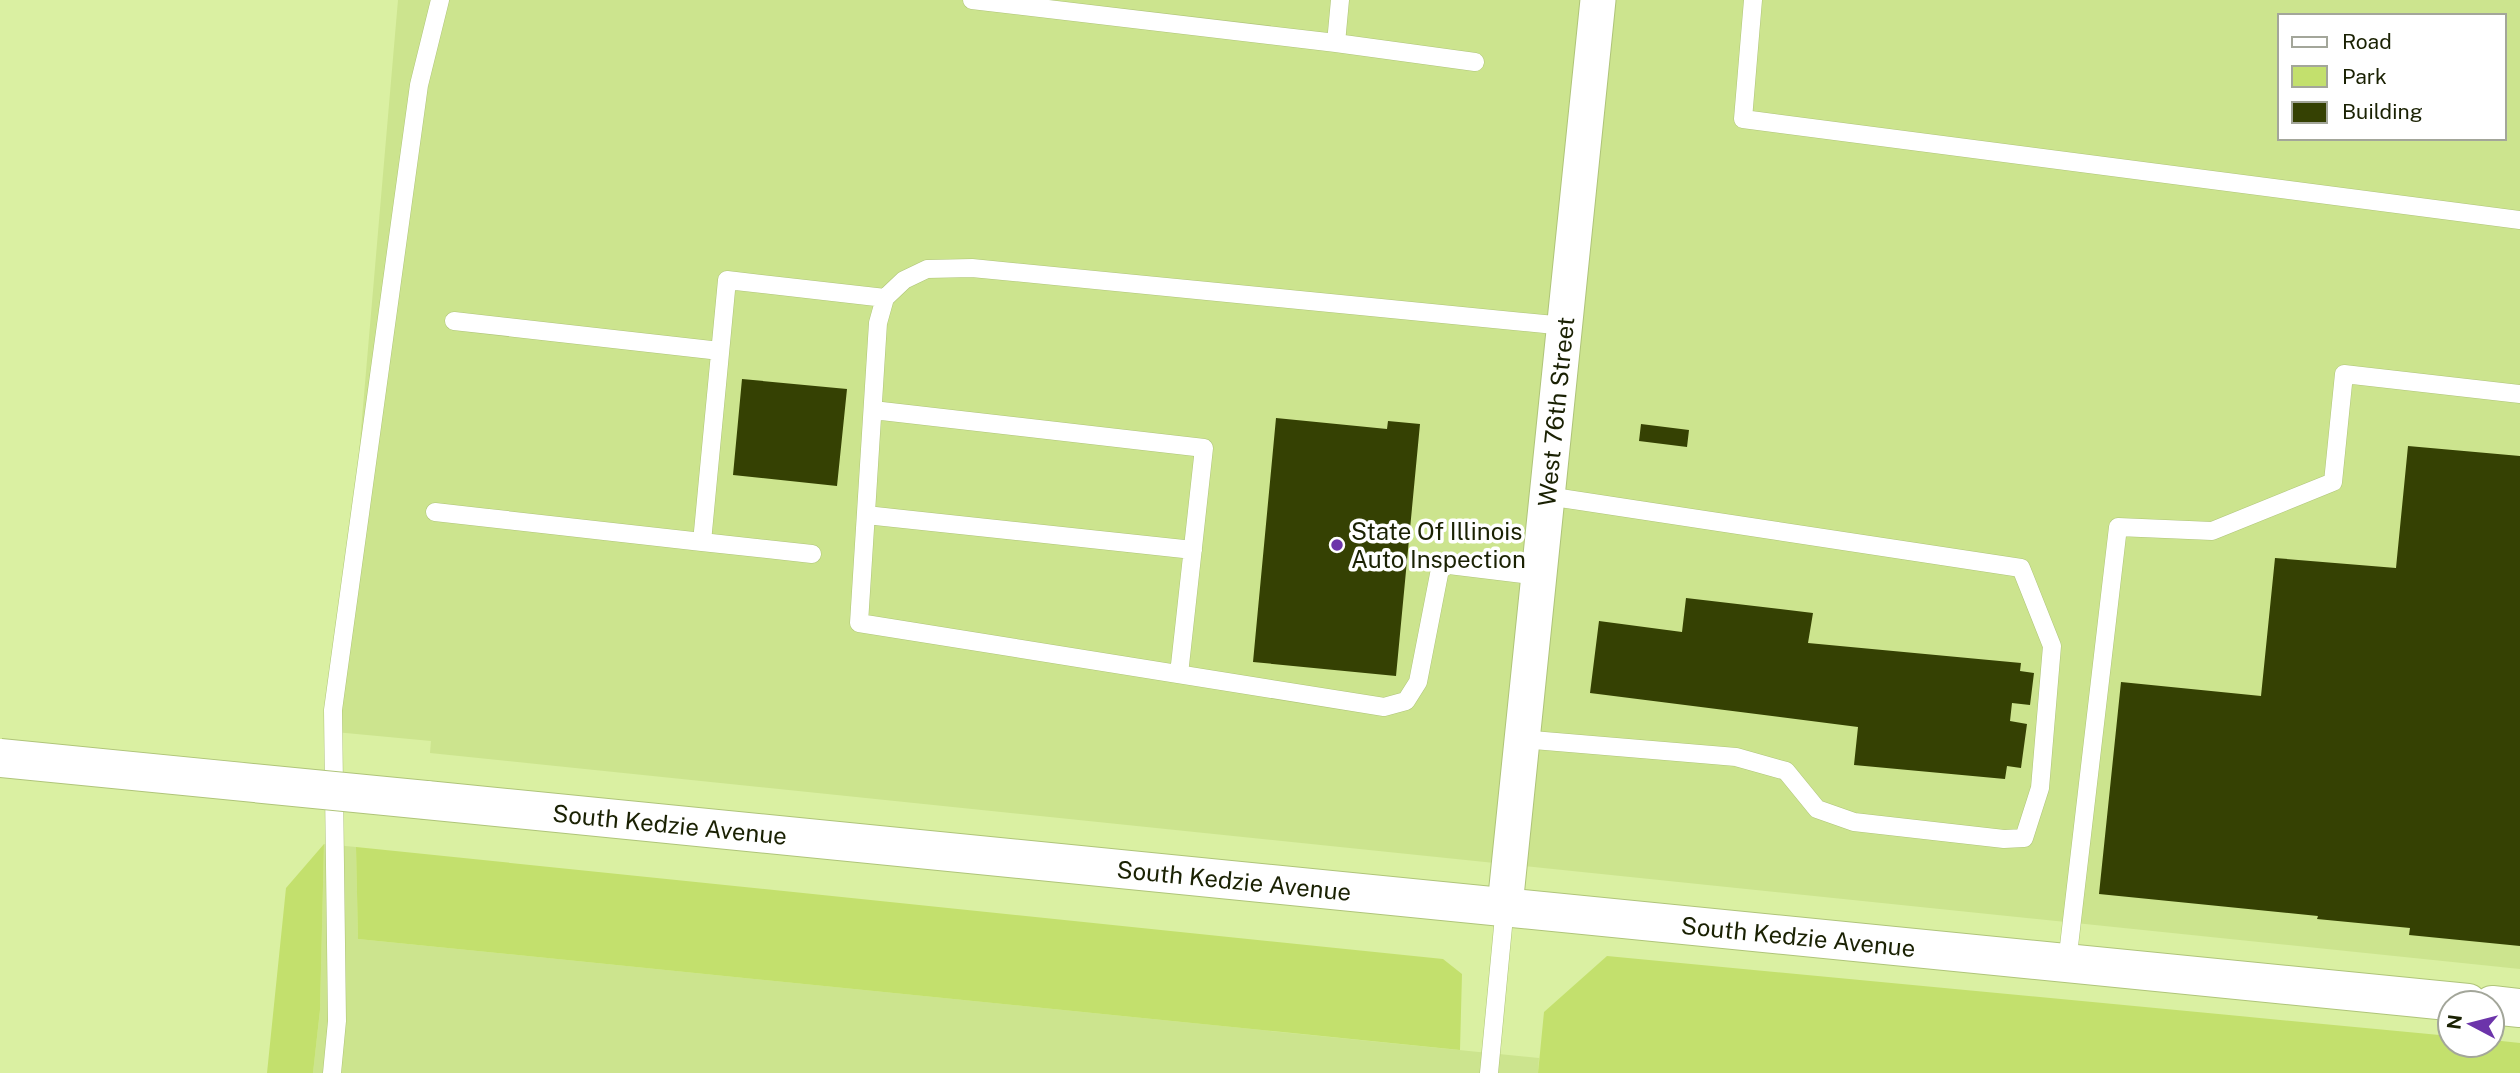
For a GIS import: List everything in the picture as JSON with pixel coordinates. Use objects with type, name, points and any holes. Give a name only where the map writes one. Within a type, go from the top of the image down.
[{"type":"main road","name":"South Kedzie Avenue","points":[[0,758],[2436,1000]]},
{"type":"street","name":"West 76th Street","points":[[1505,906],[1598,0]]},
{"type":"lane","points":[[332,1073],[337,1021],[333,710],[419,85],[440,0]]},
{"type":"lane","points":[[972,0],[1475,62]]},
{"type":"lane","points":[[1336,43],[1340,0]]},
{"type":"lane","points":[[1753,0],[1743,119],[2520,220]]},
{"type":"lane","points":[[1539,576],[1441,564],[1418,682],[1406,701],[1384,707],[859,623],[878,323],[885,298],[904,280],[926,269],[972,268],[1565,326]]},
{"type":"lane","points":[[702,542],[727,280],[885,298]]},
{"type":"lane","points":[[454,321],[720,351]]},
{"type":"lane","points":[[2067,963],[2118,527],[2212,531],[2333,482],[2344,374],[2520,394]]},
{"type":"lane","points":[[873,410],[1204,448],[1179,674]]},
{"type":"lane","points":[[1522,740],[1736,757],[1786,771],[1817,809],[1854,821],[2004,839],[2024,838],[2040,788],[2052,646],[2021,568],[1547,496]]},
{"type":"lane","points":[[435,512],[812,554]]},
{"type":"lane","points":[[866,515],[1193,550]]},
{"type":"lane","points":[[1489,1073],[1505,906]]},
{"type":"shaded area","points":[[398,0],[2520,0],[2520,969],[430,753],[431,741],[335,732]]},
{"type":"shaded area","points":[[324,844],[356,847],[358,939],[1539,1058],[1538,1073],[313,1073],[320,1010]]},
{"type":"green space","points":[[324,844],[320,1010],[313,1073],[267,1073],[286,888]]},
{"type":"green space","points":[[356,847],[1443,959],[1462,974],[1460,1050],[358,939]]},
{"type":"green space","points":[[1607,956],[2436,1035],[2436,1059],[2506,1059],[2506,1042],[2520,1043],[2520,1073],[1538,1073],[1544,1012]]},
{"type":"building","points":[[742,379],[847,389],[837,486],[733,475]]},
{"type":"building","name":"State Of Illinois Auto Inspection","points":[[1276,418],[1387,429],[1388,421],[1420,424],[1396,676],[1253,662]]},
{"type":"building","points":[[1641,424],[1689,430],[1687,447],[1639,441]]},
{"type":"building","points":[[2408,446],[2520,456],[2520,946],[2409,935],[2410,928],[2317,919],[2318,916],[2099,894],[2121,682],[2261,696],[2275,558],[2396,568]]},
{"type":"building","points":[[1686,598],[1813,613],[1808,643],[2021,663],[2020,671],[2034,673],[2030,705],[2012,703],[2010,721],[2027,724],[2021,768],[2007,766],[2005,779],[1854,765],[1858,727],[1590,693],[1599,621],[1682,632]]},
{"type":"place","name":"State Of Illinois Auto Inspection","points":[[1337,545]]}]
